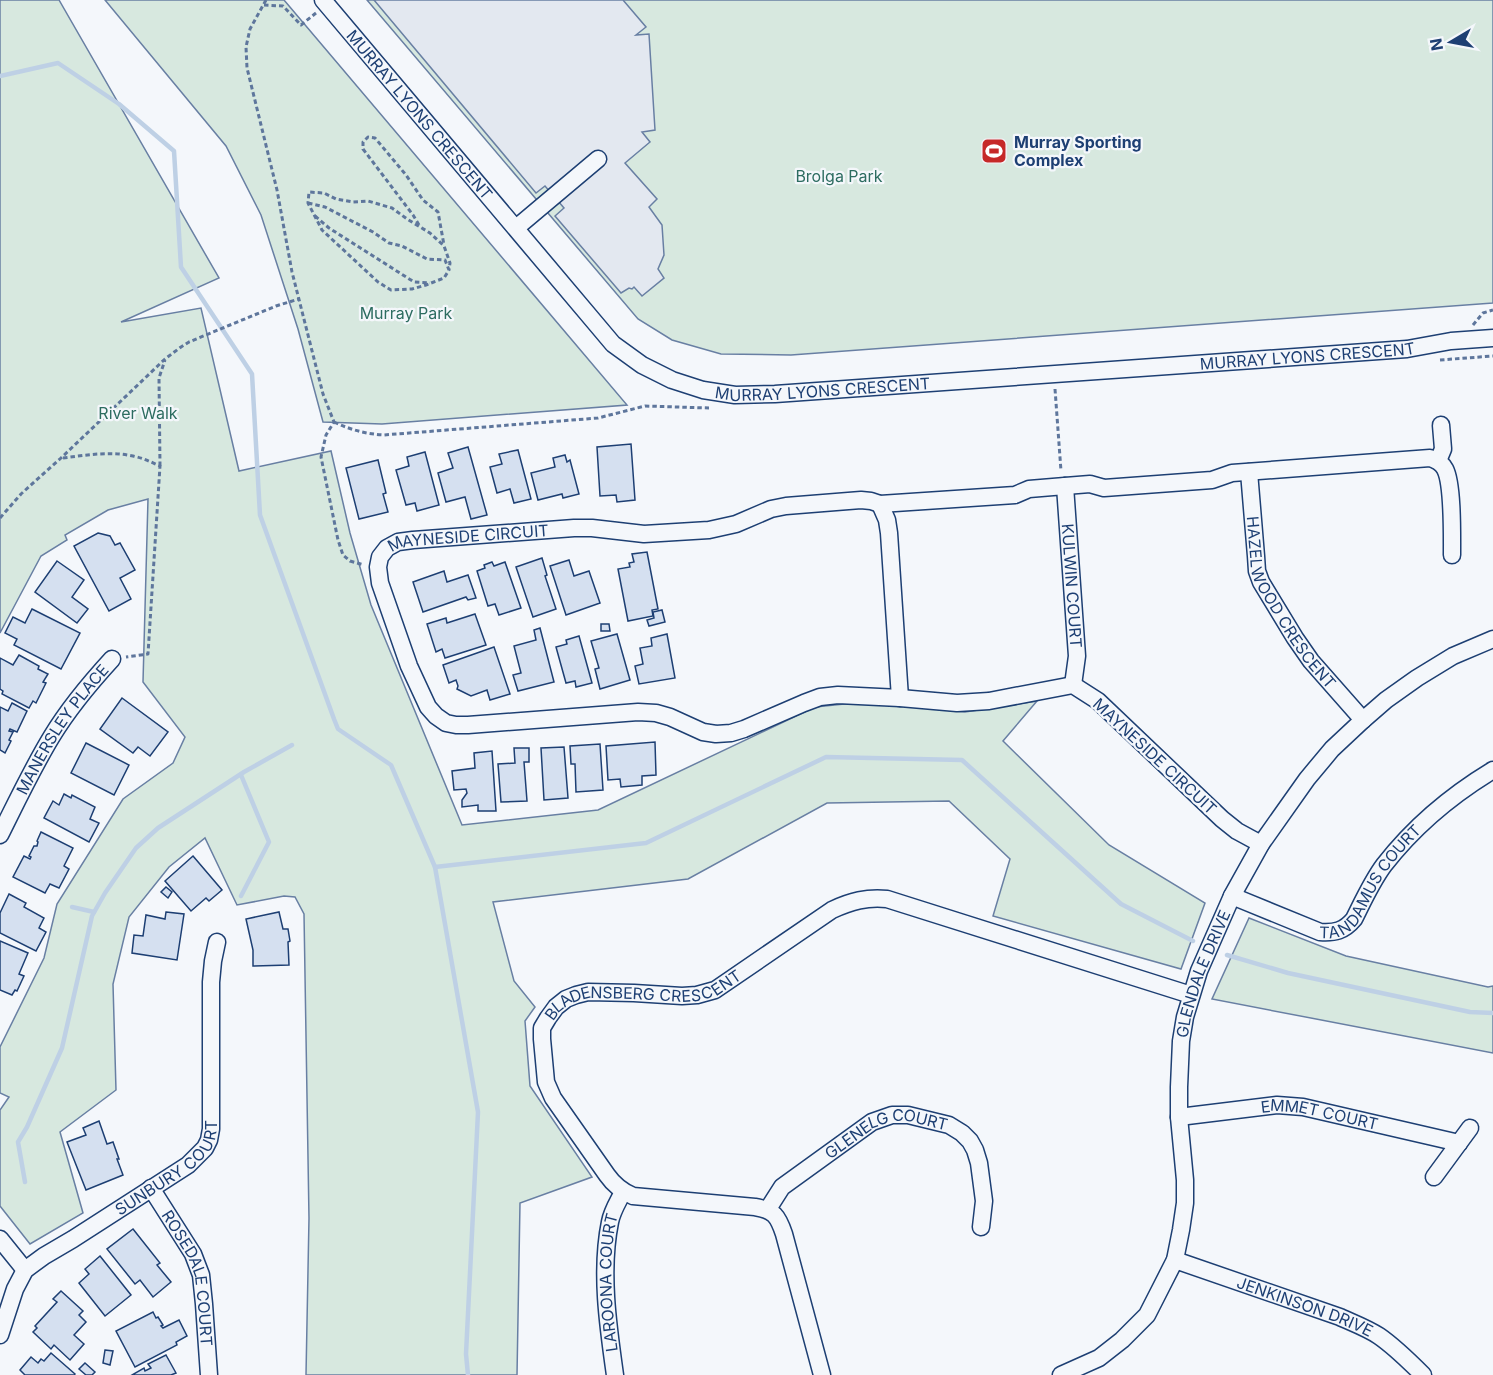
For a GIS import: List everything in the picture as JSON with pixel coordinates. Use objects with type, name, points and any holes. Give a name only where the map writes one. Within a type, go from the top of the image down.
[{"type":"street","name":"MURRAY LYONS CRESCENT","points":[[325,2],[613,344],[642,365],[672,380],[703,390],[735,395],[787,393],[1407,350],[1451,341],[1493,338]]},
{"type":"street","points":[[516,228],[598,159]]},
{"type":"street","points":[[1438,461],[1443,449],[1441,425]]},
{"type":"street","points":[[1065,486],[1090,484],[1104,488],[1212,480],[1232,473],[1430,458],[1438,461],[1449,479],[1452,555]]},
{"type":"street","name":"HAZELWOOD CRESCENT","points":[[1249,472],[1257,571],[1261,582],[1311,661],[1363,720]]},
{"type":"street","name":"MAYNESIDE CIRCUIT","points":[[1065,486],[1029,489],[1015,495],[880,504],[861,500],[786,506],[771,509],[736,524],[709,530],[632,534],[592,528],[574,528],[398,542],[387,548],[380,557],[378,567],[380,583],[409,666],[428,707],[446,723],[468,725],[638,712],[656,713],[703,732],[716,734],[744,729],[820,697],[838,695],[957,703],[989,701],[1073,685],[1098,701],[1222,819],[1237,831],[1261,844]]},
{"type":"street","name":"KULWIN COURT","points":[[1065,486],[1077,656],[1073,685]]},
{"type":"street","points":[[880,504],[887,520],[889,533],[900,698]]},
{"type":"street","name":"GLENDALE DRIVE","points":[[1061,1375],[1099,1358],[1147,1316],[1175,1260],[1185,1203],[1179,1087],[1181,1041],[1185,1017],[1199,971],[1232,896],[1261,844],[1307,779],[1332,749],[1363,720],[1417,678],[1453,656],[1493,639]]},
{"type":"street","name":"MANERSLEY PLACE","points":[[0,835],[53,734],[91,682],[112,659]]},
{"type":"street","name":"TANDAMUS COURT","points":[[1232,896],[1320,932],[1340,931],[1354,919],[1383,866],[1433,811],[1493,770]]},
{"type":"street","name":"BLADENSBERG CRESCENT","points":[[623,1192],[614,1185],[554,1098],[546,1082],[542,1028],[556,1007],[576,994],[601,992],[682,996],[715,990],[832,910],[853,901],[874,897],[898,902],[1191,995]]},
{"type":"street","name":"SUNBURY COURT","points":[[0,1335],[15,1289],[26,1270],[44,1256],[188,1165],[205,1148],[211,1129],[211,982],[217,942]]},
{"type":"street","name":"EMMET COURT","points":[[1179,1117],[1289,1105],[1459,1143]]},
{"type":"street","name":"GLENELG COURT","points":[[768,1209],[782,1187],[872,1122],[892,1115],[908,1115],[950,1125],[970,1141],[979,1163],[984,1201],[981,1227]]},
{"type":"street","points":[[1434,1177],[1470,1128]]},
{"type":"street","name":"ROSEDALE COURT","points":[[151,1188],[193,1254],[201,1275],[209,1375]]},
{"type":"street","points":[[623,1192],[642,1198],[768,1209],[776,1216],[784,1234],[822,1375]]},
{"type":"street","name":"LAROONA COURT","points":[[615,1375],[606,1300],[606,1255],[610,1222],[623,1192]]},
{"type":"street","points":[[0,1239],[26,1270]]},
{"type":"street","name":"JENKINSON DRIVE","points":[[1175,1260],[1358,1325],[1379,1336],[1423,1375]]},
{"type":"path","points":[[266,0],[250,29],[246,57],[292,272],[322,394],[334,422],[326,435],[321,457],[343,555],[356,564],[378,567]]},
{"type":"path","points":[[264,5],[283,6],[301,25],[325,2]]},
{"type":"path","points":[[420,227],[363,149],[363,142],[368,137],[375,138],[406,175],[423,200],[438,212],[444,246],[450,263],[444,278],[412,289],[391,290],[378,282],[322,230],[308,203],[309,192],[324,193],[336,199],[353,202],[368,201],[392,208],[420,227],[430,233],[444,246]]},
{"type":"path","points":[[308,203],[325,207],[389,243],[402,246],[427,259],[445,260],[449,270]]},
{"type":"path","points":[[314,215],[329,228],[414,282],[431,283]]},
{"type":"path","points":[[0,518],[21,494],[165,359],[181,347],[276,306],[299,299]]},
{"type":"path","points":[[112,659],[148,654],[160,466],[159,378],[165,359]]},
{"type":"path","points":[[1055,389],[1060,468],[1065,486]]},
{"type":"path","points":[[61,458],[97,453],[119,454],[136,456],[160,466]]},
{"type":"green space","name":"River Walk","points":[[0,0],[59,0],[219,278],[121,322],[201,308],[239,471],[331,451],[350,533],[371,605],[462,825],[598,810],[815,707],[864,702],[965,712],[1037,701],[1003,741],[1109,845],[1205,903],[1181,969],[993,916],[1010,859],[949,801],[827,803],[688,879],[493,902],[514,981],[535,1007],[525,1021],[530,1086],[592,1177],[520,1203],[517,1375],[306,1375],[309,1218],[304,914],[295,897],[284,896],[237,905],[205,838],[169,867],[129,917],[113,984],[116,1090],[60,1132],[83,1213],[30,1244],[0,1206],[0,1110],[9,1097],[0,1093],[0,1047],[44,958],[57,904],[123,799],[173,763],[185,737],[143,682],[148,499],[108,510],[65,535],[67,540],[41,556],[0,633]]},
{"type":"green space","name":"Murray Park","points":[[105,0],[284,0],[627,405],[382,424],[323,422],[298,329],[261,215],[226,146]]},
{"type":"green space","name":"Murray Sporting Complex","points":[[367,0],[1493,0],[1493,303],[791,355],[721,354],[672,340],[638,319]]},
{"type":"green space","points":[[1249,918],[1346,956],[1488,987],[1493,986],[1493,1053],[1212,999]]},
{"type":"shaded area","points":[[374,0],[623,0],[646,27],[636,35],[649,34],[655,130],[642,132],[650,142],[625,163],[657,199],[649,207],[662,225],[664,255],[658,269],[664,278],[642,296],[634,287],[621,293],[555,216],[564,208],[545,186],[536,193]]},
{"type":"building","points":[[631,444],[635,500],[617,502],[616,495],[600,496],[597,447]]},
{"type":"building","points":[[468,447],[487,515],[471,519],[465,497],[446,502],[438,473],[453,468],[448,453]]},
{"type":"building","points":[[518,450],[531,499],[514,503],[510,489],[497,493],[490,467],[502,464],[499,454]]},
{"type":"building","points":[[425,452],[439,505],[417,511],[415,503],[406,505],[396,470],[409,466],[407,457]]},
{"type":"building","points":[[565,455],[567,462],[570,460],[579,494],[563,498],[562,494],[538,500],[531,473],[555,467],[553,458]]},
{"type":"building","points":[[378,460],[388,512],[359,519],[346,468]]},
{"type":"building","points":[[98,533],[110,536],[115,545],[120,543],[135,570],[120,578],[131,599],[109,611],[74,546]]},
{"type":"building","points":[[647,552],[658,609],[652,610],[653,616],[628,621],[618,569],[630,567],[629,563],[634,562],[632,554]]},
{"type":"building","points":[[542,558],[547,575],[545,576],[556,609],[533,617],[516,567]]},
{"type":"building","points":[[569,560],[574,576],[589,571],[600,603],[566,615],[550,566]]},
{"type":"building","points":[[57,561],[84,580],[72,597],[88,609],[77,623],[35,592]]},
{"type":"building","points":[[492,562],[494,566],[505,562],[521,608],[499,615],[495,604],[488,606],[477,571]]},
{"type":"building","points":[[444,571],[447,582],[468,575],[476,598],[468,600],[466,597],[423,612],[413,582]]},
{"type":"building","points":[[32,609],[80,633],[61,669],[14,645],[17,639],[5,633],[13,617],[25,623]]},
{"type":"building","points":[[662,610],[665,622],[649,626],[647,620],[654,618],[653,612]]},
{"type":"building","points":[[475,614],[486,645],[445,658],[442,649],[436,652],[427,624],[446,618],[447,623]]},
{"type":"building","points":[[601,624],[609,624],[610,631],[601,631]]},
{"type":"building","points":[[540,628],[554,682],[518,691],[513,675],[521,673],[514,646],[536,640],[534,630]]},
{"type":"building","points":[[617,634],[630,680],[600,689],[595,669],[599,668],[591,641]]},
{"type":"building","points":[[667,634],[675,678],[639,684],[635,666],[643,664],[640,648],[652,646],[651,638]]},
{"type":"building","points":[[579,636],[592,683],[576,687],[575,681],[566,683],[556,647],[567,644],[566,640]]},
{"type":"building","points":[[494,647],[510,694],[490,700],[487,690],[471,696],[457,689],[456,680],[449,683],[443,665]]},
{"type":"building","points":[[19,655],[48,674],[36,703],[33,701],[29,708],[2,694],[3,691],[0,689],[0,658],[13,665]]},
{"type":"building","points":[[122,698],[168,732],[150,756],[138,747],[133,753],[100,729]]},
{"type":"building","points":[[12,703],[27,711],[17,732],[10,729],[9,731],[13,732],[5,753],[0,750],[0,707],[8,711]]},
{"type":"building","points":[[655,742],[656,775],[642,776],[642,785],[621,787],[620,779],[608,780],[606,746]]},
{"type":"building","points":[[86,743],[129,765],[114,795],[71,773]]},
{"type":"building","points":[[600,744],[603,790],[576,792],[575,764],[571,764],[570,746]]},
{"type":"building","points":[[564,747],[568,798],[544,800],[541,748]]},
{"type":"building","points":[[514,748],[529,748],[529,762],[524,762],[527,801],[501,802],[498,764],[515,763]]},
{"type":"building","points":[[492,751],[496,811],[478,811],[478,805],[462,807],[462,800],[467,793],[466,789],[454,790],[452,771],[475,768],[474,753]]},
{"type":"building","points":[[64,794],[71,798],[72,795],[95,807],[90,819],[99,823],[89,842],[44,818],[53,801],[59,805]]},
{"type":"building","points":[[41,832],[73,848],[64,866],[69,869],[59,888],[50,884],[45,893],[13,877],[24,856],[30,859],[29,856],[34,846],[37,846]]},
{"type":"building","points":[[193,856],[222,890],[209,901],[206,898],[191,911],[165,881]]},
{"type":"building","points":[[166,887],[172,892],[168,898],[161,892]]},
{"type":"building","points":[[9,894],[26,903],[24,907],[44,918],[39,928],[46,932],[36,951],[0,933],[0,913]]},
{"type":"building","points":[[166,912],[184,914],[177,960],[132,953],[134,935],[143,936],[146,915],[165,919]]},
{"type":"building","points":[[279,912],[283,929],[288,929],[289,965],[253,966],[253,950],[246,919]]},
{"type":"building","points":[[0,941],[28,953],[19,974],[24,976],[17,991],[15,990],[12,995],[0,990]]},
{"type":"building","points":[[99,1121],[107,1144],[113,1142],[123,1175],[86,1190],[67,1142],[86,1135],[83,1128]]},
{"type":"building","points":[[133,1229],[160,1263],[157,1265],[171,1282],[153,1297],[140,1280],[135,1284],[107,1249]]},
{"type":"building","points":[[100,1256],[131,1295],[105,1316],[79,1283],[89,1274],[85,1269]]},
{"type":"building","points":[[61,1291],[83,1311],[79,1315],[86,1322],[74,1335],[84,1344],[70,1360],[54,1345],[51,1349],[33,1332],[37,1328],[35,1326],[57,1302],[53,1299]]},
{"type":"building","points":[[153,1312],[163,1328],[179,1320],[187,1336],[176,1342],[177,1345],[135,1367],[116,1331]]},
{"type":"building","points":[[105,1350],[113,1351],[110,1365],[103,1363]]},
{"type":"building","points":[[51,1353],[75,1374],[25,1375],[20,1370],[31,1357],[38,1363],[41,1359],[44,1361]]},
{"type":"building","points":[[166,1355],[176,1373],[132,1375],[144,1368],[145,1371],[151,1368],[148,1364]]},
{"type":"building","points":[[85,1363],[95,1372],[92,1375],[86,1375],[79,1369]]},
{"type":"waterway","points":[[0,76],[58,63],[119,104],[174,151],[181,267],[252,374],[260,515],[334,719],[338,729],[391,765],[435,867],[478,1112],[466,1354],[468,1375]]},
{"type":"waterway","points":[[25,1182],[18,1142],[62,1048],[92,916],[105,893],[136,848],[158,828],[244,772],[292,745]]},
{"type":"waterway","points":[[435,867],[646,843],[826,757],[962,760],[1121,904],[1193,941]]},
{"type":"waterway","points":[[241,775],[269,842],[241,896]]},
{"type":"waterway","points":[[72,907],[94,912]]},
{"type":"waterway","points":[[1227,955],[1288,973],[1470,1012],[1493,1013]]},
{"type":"place","name":"Murray Sporting Complex","points":[[994,151]]},
{"type":"park label","name":"Brolga Park","points":[[839,176]]}]
